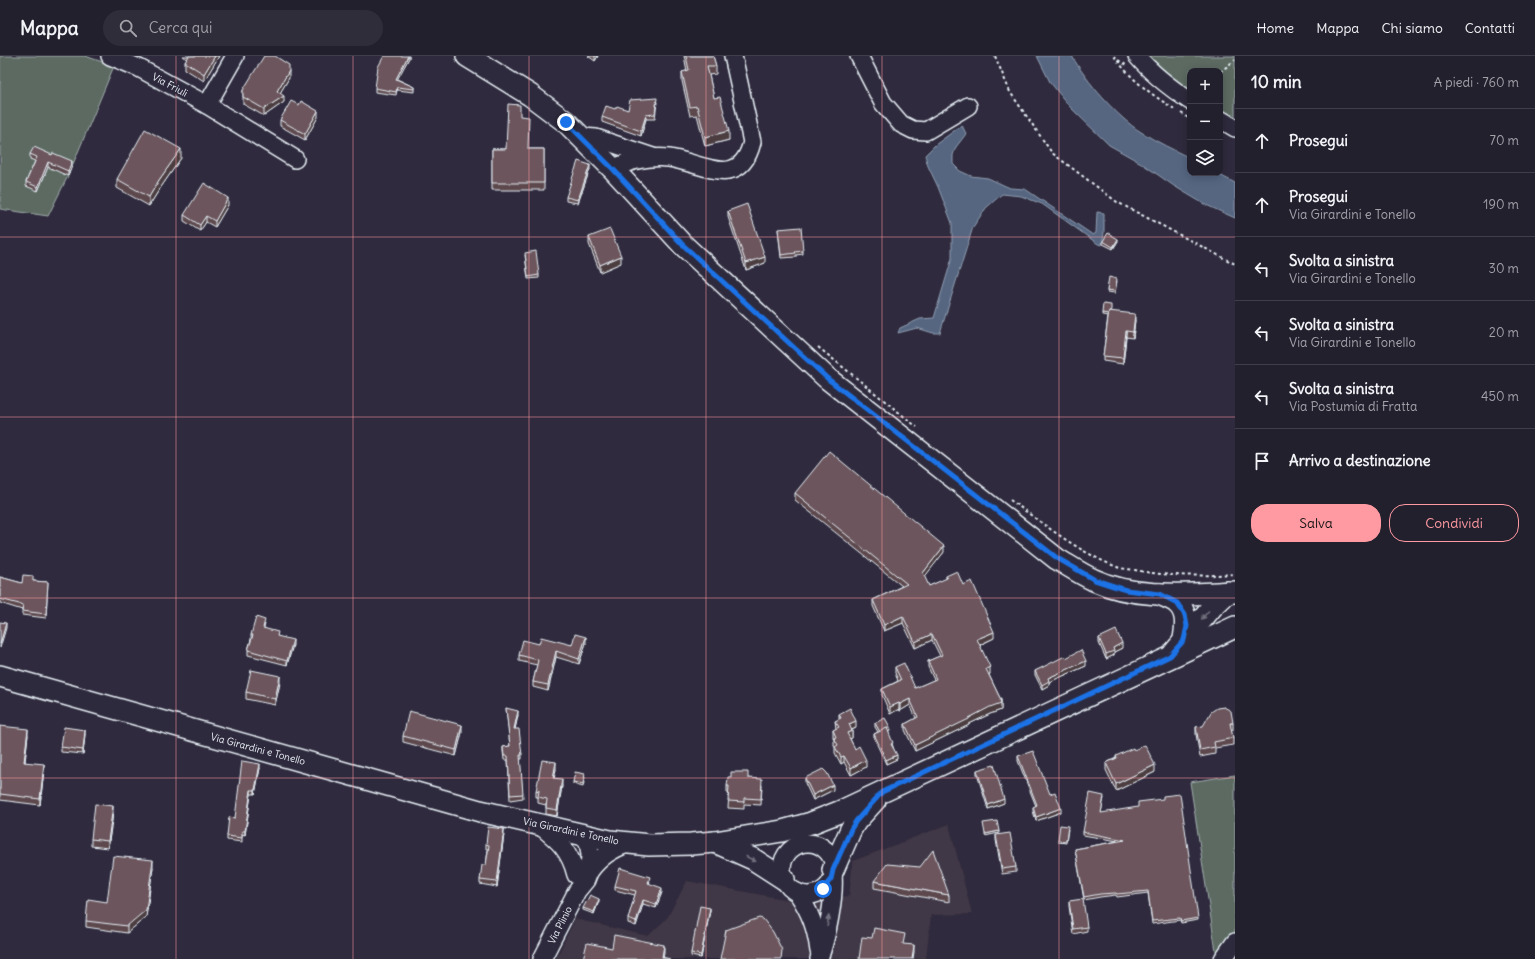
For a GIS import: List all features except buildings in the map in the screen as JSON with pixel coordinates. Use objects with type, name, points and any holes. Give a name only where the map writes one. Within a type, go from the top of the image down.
[{"type":"main road","points":[[467,56],[530,95],[566,122],[613,169],[682,244],[828,379],[1051,554],[1095,580],[1126,590],[1160,594],[1233,590]]},
{"type":"main road","name":"Via Girardini e Tonello","points":[[1170,656],[1212,607],[1233,590]]},
{"type":"main road","points":[[1160,594],[1177,603],[1185,615],[1187,626],[1184,640]]},
{"type":"main road","name":"Via Girardini e Tonello","points":[[0,676],[480,811],[610,841],[670,844],[715,842],[782,832],[839,812],[1231,627]]},
{"type":"main road","points":[[833,871],[851,829],[856,821],[882,792]]},
{"type":"main road","points":[[715,842],[753,859],[790,886]]},
{"type":"street","name":"Via Friuli","points":[[110,56],[139,68],[208,105],[295,158]]},
{"type":"street","points":[[208,105],[235,56]]},
{"type":"street","points":[[613,169],[624,163],[655,158],[669,158],[722,171],[733,171],[742,165],[749,154],[752,142],[733,56]]},
{"type":"street","points":[[859,56],[882,103],[901,124],[913,130],[926,131],[968,106]]},
{"type":"street","points":[[1137,56],[1167,84],[1187,99]]},
{"type":"street","points":[[1223,121],[1235,128]]},
{"type":"street","points":[[582,137],[596,138],[655,158]]},
{"type":"street","points":[[539,825],[566,850],[571,857],[581,879],[606,854],[620,846],[631,843]]},
{"type":"street","name":"Via Plinio","points":[[542,959],[581,879],[577,860],[579,852],[587,836]]},
{"type":"street","points":[[803,843],[818,845],[829,855],[832,862],[834,885],[824,945],[819,959],[817,935],[814,922],[808,909],[790,886],[782,872],[782,864],[789,850],[803,843]]},
{"type":"street","points":[[790,886],[810,894],[817,893],[828,884],[833,871]]},
{"type":"street","points":[[1222,959],[1235,942]]},
{"type":"path","points":[[995,56],[1010,92],[1052,153],[1117,202],[1235,264]]},
{"type":"path","points":[[1114,56],[1130,76],[1148,92],[1187,117]]},
{"type":"path","points":[[1223,70],[1235,60]]},
{"type":"path","points":[[813,343],[922,431]]},
{"type":"path","points":[[1007,498],[1062,538],[1117,567],[1157,575],[1194,576],[1233,590]]},
{"type":"shaded area","points":[[949,824],[972,914],[931,915],[926,959],[556,959],[575,919],[648,936],[667,918],[687,881],[794,901],[849,896],[853,861]]},
{"type":"green space","points":[[0,56],[85,56],[114,66],[68,176],[48,216],[0,209]]},
{"type":"green space","points":[[1137,56],[1235,56],[1235,128],[1223,121],[1223,68],[1187,68],[1187,98]]},
{"type":"green space","points":[[1235,775],[1235,936],[1217,958],[1190,782]]},
{"type":"water","points":[[1037,56],[1072,56],[1085,76],[1103,98],[1122,117],[1147,136],[1187,156],[1187,176],[1222,176],[1235,183],[1235,218],[1204,204],[1174,186],[1141,163],[1109,145],[1069,106],[1050,82]]},
{"type":"water","points":[[962,125],[966,134],[956,147],[953,155],[953,164],[960,171],[971,176],[988,178],[1010,188],[1025,189],[1093,235],[1096,233],[1097,212],[1104,213],[1104,233],[1102,245],[1098,244],[1042,204],[1021,196],[1002,194],[986,208],[973,227],[940,333],[933,333],[917,328],[898,333],[900,328],[920,319],[934,318],[952,258],[952,223],[928,166],[925,155],[935,145]]},
{"type":"route","points":[[566,122],[613,169],[682,244],[828,379],[1057,558],[1095,580],[1126,590],[1160,594],[1177,603],[1185,615],[1187,626],[1184,640],[1170,656],[882,792],[856,821],[851,829],[833,870],[831,879],[823,889]]}]
